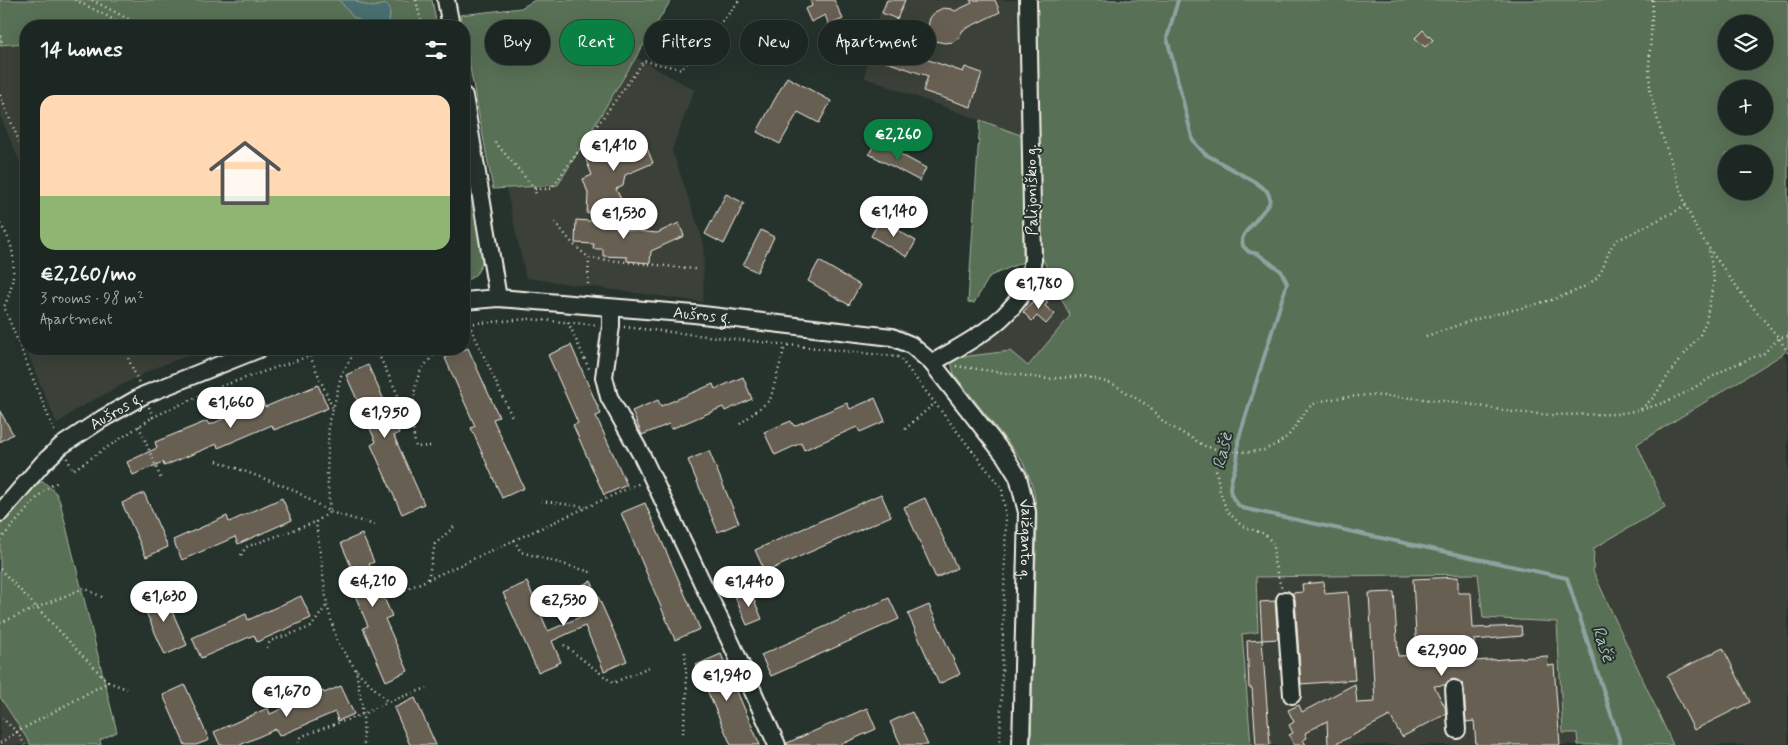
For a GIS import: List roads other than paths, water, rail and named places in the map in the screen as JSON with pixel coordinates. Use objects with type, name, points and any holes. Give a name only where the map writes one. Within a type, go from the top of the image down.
[{"type":"street","points":[[446,0],[450,20]]},
{"type":"street","name":"Palijoniškio g.","points":[[932,363],[996,324],[1012,308],[1028,282],[1033,260],[1028,0]]},
{"type":"street","points":[[470,129],[498,298]]},
{"type":"street","name":"Aušros g.","points":[[470,300],[498,298],[694,314],[892,337],[911,345],[932,363]]},
{"type":"street","points":[[611,308],[611,326],[604,377],[609,396],[653,478],[777,745]]},
{"type":"street","name":"Aušros g.","points":[[0,513],[43,463],[61,446],[102,419],[144,395],[244,355]]},
{"type":"street","name":"Vaižganto g.","points":[[932,363],[1005,456],[1018,477],[1027,512],[1021,745]]},
{"type":"street","points":[[1285,600],[1292,695]]},
{"type":"street","points":[[1454,689],[1457,730]]},
{"type":"water","points":[[339,0],[356,0],[372,7],[387,4],[390,12],[389,20],[359,20],[353,17]]},
{"type":"waterway","name":"Rašė","points":[[1178,0],[1167,38],[1193,141],[1205,154],[1255,182],[1267,191],[1270,198],[1269,204],[1245,233],[1242,239],[1243,246],[1249,252],[1258,254],[1281,271],[1287,283],[1238,441],[1237,461],[1230,486],[1232,497],[1242,508],[1567,578],[1621,745]]}]
